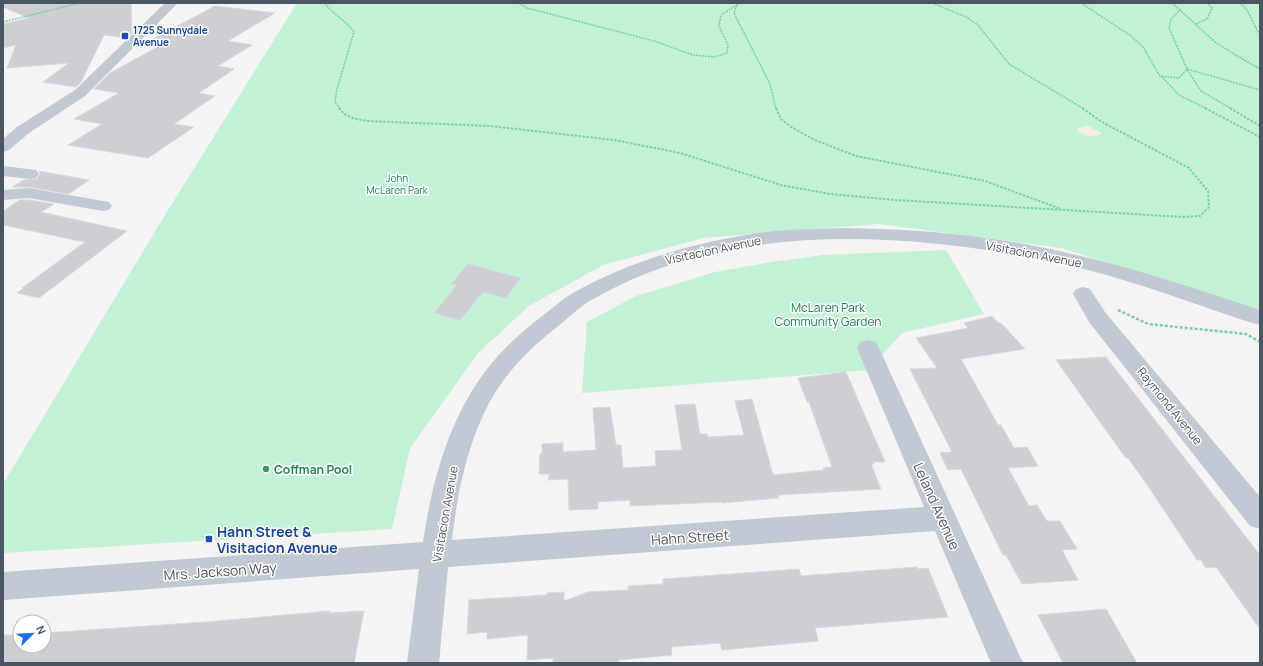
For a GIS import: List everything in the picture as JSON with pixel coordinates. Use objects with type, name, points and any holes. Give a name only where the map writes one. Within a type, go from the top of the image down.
[{"type":"street","points":[[3,147],[24,130],[80,93],[135,40],[162,20],[172,3]]},
{"type":"street","points":[[112,41],[135,40]]},
{"type":"street","points":[[3,171],[30,174]]},
{"type":"street","points":[[3,195],[28,193],[104,206]]},
{"type":"street","name":"Visitacion Avenue","points":[[423,663],[440,523],[448,484],[459,444],[474,410],[492,379],[538,328],[590,291],[649,264],[739,242],[802,236],[864,233],[932,237],[1010,248],[1089,264],[1174,289],[1260,318]]},
{"type":"street","name":"Raymond Avenue","points":[[1083,294],[1097,316],[1260,517]]},
{"type":"street","name":"Leland Avenue","points":[[868,348],[1007,663]]},
{"type":"street","name":"Hahn Street","points":[[436,555],[943,518]]},
{"type":"street","name":"Mrs. Jackson Way","points":[[3,586],[436,555]]},
{"type":"path","points":[[3,22],[79,3]]},
{"type":"path","points":[[325,3],[329,11],[352,27],[354,32],[337,89],[335,102],[342,114],[354,118],[367,120],[490,126],[614,140],[680,153],[781,185],[830,194],[1184,217],[1200,216],[1209,207],[1208,191],[1190,168],[1102,122],[1069,99],[1009,64],[996,49],[987,34],[978,25],[966,17],[932,3]]},
{"type":"path","points":[[518,3],[527,8],[608,28],[662,44],[686,53],[706,57],[720,57],[727,53],[728,45],[719,26],[721,15],[740,3]]},
{"type":"path","points":[[1081,3],[1131,36],[1143,47],[1160,76],[1179,95],[1260,137]]},
{"type":"path","points":[[1172,3],[1181,9],[1208,36],[1236,56],[1260,69]]},
{"type":"path","points":[[1196,24],[1207,19],[1212,8],[1207,3]]},
{"type":"path","points":[[1240,3],[1247,10],[1260,36]]},
{"type":"path","points":[[737,5],[734,13],[770,84],[775,107],[781,118],[791,127],[815,140],[856,156],[985,181],[1065,210]]},
{"type":"path","points":[[1181,9],[1171,20],[1169,28],[1187,69],[1201,91],[1260,126]]},
{"type":"path","points":[[1160,76],[1179,78],[1187,69]]},
{"type":"path","points":[[1187,69],[1260,90]]},
{"type":"path","points":[[1083,294],[1148,324],[1246,334],[1260,342]]},
{"type":"green space","name":"John McLaren Park","points":[[297,3],[1260,3],[1260,311],[1061,248],[879,224],[703,238],[603,265],[529,306],[478,353],[410,448],[392,529],[3,553],[3,484],[165,215]]},
{"type":"green space","name":"McLaren Park Community Garden","points":[[946,250],[984,314],[902,333],[869,370],[582,393],[587,322],[636,296],[715,272],[772,262],[823,255]]},
{"type":"sand","points":[[1088,126],[1102,133],[1096,136],[1090,136],[1078,131],[1078,128]]},
{"type":"building","points":[[3,3],[131,3],[132,33],[127,38],[104,35],[81,82],[76,87],[43,82],[69,63],[7,68],[16,45],[3,48],[3,24],[29,18],[3,7]]},
{"type":"building","points":[[215,6],[275,13],[228,41],[252,45],[218,66],[234,69],[199,93],[215,96],[174,124],[194,127],[148,158],[68,145],[102,124],[74,119],[119,93],[94,89],[110,73],[165,43],[149,41]]},
{"type":"building","points":[[39,171],[89,180],[69,194],[29,187],[12,187],[24,180],[37,179],[40,174]]},
{"type":"building","points":[[20,200],[54,204],[41,212],[127,231],[39,298],[17,293],[85,242],[3,225],[3,211]]},
{"type":"building","points":[[468,264],[521,278],[506,298],[483,292],[460,320],[434,313],[457,285],[451,284]]},
{"type":"building","points":[[992,316],[998,323],[1001,323],[1025,349],[961,359],[998,425],[1001,425],[1014,448],[1027,447],[1038,466],[1008,468],[1029,506],[1037,505],[1047,521],[1060,521],[1077,549],[1062,550],[1078,580],[1022,584],[1006,555],[1003,555],[961,469],[948,470],[940,453],[952,452],[910,369],[937,368],[916,338],[968,328],[964,323]]},
{"type":"building","points":[[1106,357],[1260,555],[1260,629],[1216,567],[1206,568],[1201,560],[1197,560],[1148,486],[1128,458],[1126,458],[1056,360]]},
{"type":"building","points":[[846,372],[885,462],[873,462],[874,464],[871,464],[881,489],[778,495],[779,498],[722,503],[630,506],[630,500],[598,502],[598,509],[569,510],[568,479],[548,480],[549,474],[539,474],[542,444],[563,443],[563,452],[596,450],[593,408],[610,407],[616,445],[621,445],[623,468],[656,466],[655,451],[682,450],[675,405],[695,404],[700,434],[707,434],[708,437],[744,435],[735,401],[752,399],[773,475],[824,470],[823,468],[832,467],[809,402],[807,402],[798,378]]},
{"type":"building","points":[[917,567],[918,569],[928,568],[948,617],[815,628],[818,641],[722,650],[720,643],[671,647],[672,655],[618,660],[619,663],[553,663],[553,658],[527,660],[528,635],[487,639],[487,632],[467,634],[469,600],[547,595],[547,593],[564,592],[564,601],[588,592],[628,590],[628,586],[663,584],[663,579],[799,569],[801,576]]},
{"type":"building","points":[[1106,609],[1137,663],[1063,663],[1038,615]]},
{"type":"building","points":[[330,611],[329,613],[364,611],[354,663],[3,663],[3,635],[12,635],[12,654],[52,654],[52,632],[206,622]]},
{"type":"place","name":"1725 Sunnydale Avenue","points":[[125,36]]},
{"type":"place","name":"Coffman Pool","points":[[266,469]]},
{"type":"place","name":"Hahn Street & Visitacion Avenue","points":[[209,539]]}]
